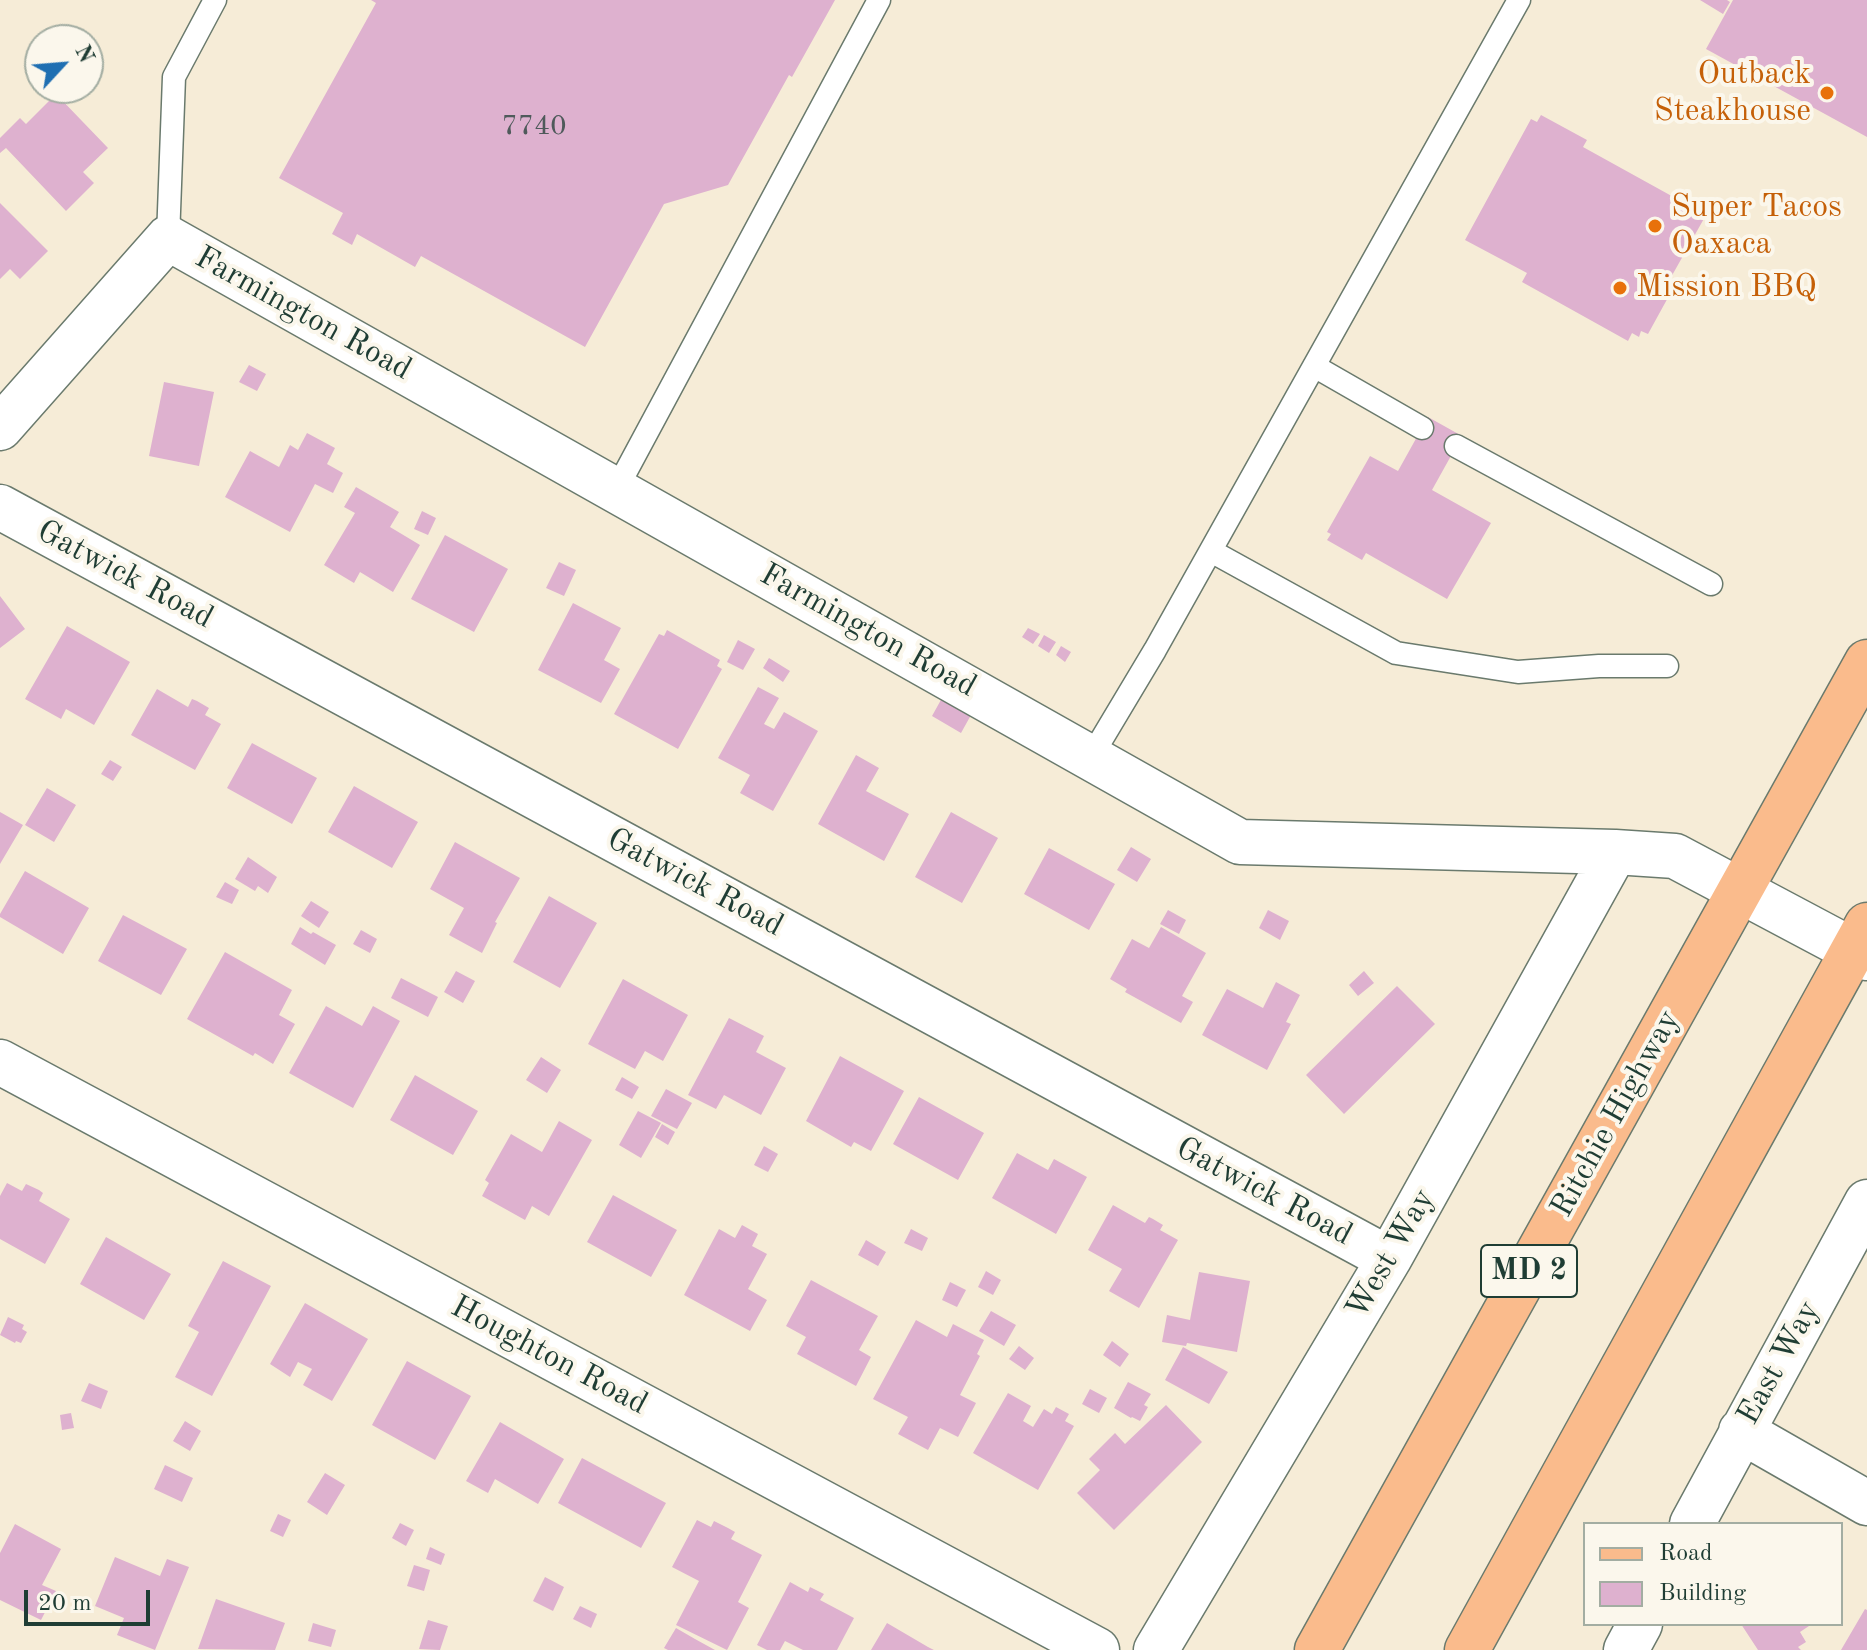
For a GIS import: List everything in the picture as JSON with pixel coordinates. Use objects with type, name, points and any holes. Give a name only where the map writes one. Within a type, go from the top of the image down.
[{"type":"main road","name":"Ritchie Highway","points":[[1317,1650],[1867,662]]},
{"type":"main road","points":[[1467,1650],[1862,945]]},
{"type":"street","points":[[0,428],[168,238]]},
{"type":"street","name":"Farmington Road","points":[[168,238],[1240,842],[1675,856],[1741,891],[1862,945]]},
{"type":"street","name":"Gatwick Road","points":[[0,507],[1389,1259]]},
{"type":"street","name":"West Way","points":[[1156,1650],[1389,1259],[1615,852]]},
{"type":"street","name":"Houghton Road","points":[[0,1062],[1097,1650]]},
{"type":"street","name":"East Way","points":[[1693,1522],[1867,1202]]},
{"type":"street","points":[[1741,1431],[1867,1503]]},
{"type":"street","points":[[1626,1650],[1639,1626]]},
{"type":"lane","points":[[168,238],[174,77],[215,0]]},
{"type":"lane","points":[[616,490],[879,0]]},
{"type":"lane","points":[[1091,757],[1211,551],[1519,0]]},
{"type":"lane","points":[[1314,366],[1422,428]]},
{"type":"lane","points":[[1456,446],[1711,584]]},
{"type":"lane","points":[[1211,551],[1396,653],[1518,672],[1599,666],[1667,666]]},
{"type":"building","points":[[371,0],[835,0],[728,185],[664,204],[585,347],[421,256],[415,267],[357,234],[352,245],[332,234],[343,213],[279,178],[376,3]]},
{"type":"building","points":[[1700,0],[1727,0],[1730,2],[1723,14]]},
{"type":"building","name":"Outback Steakhouse","points":[[1733,0],[1867,0],[1867,137],[1706,49]]},
{"type":"building","points":[[46,104],[66,104],[108,148],[83,172],[94,183],[66,211],[6,148],[0,153],[0,138],[20,118],[26,124]]},
{"type":"building","points":[[1541,115],[1587,140],[1583,147],[1706,215],[1670,279],[1676,283],[1648,334],[1641,331],[1639,337],[1632,333],[1628,341],[1522,282],[1527,273],[1465,240],[1531,119],[1537,122]]},
{"type":"building","points":[[0,203],[48,251],[20,279],[10,269],[0,279]]},
{"type":"building","points":[[249,365],[266,374],[257,391],[239,382]]},
{"type":"building","points":[[164,382],[214,392],[199,466],[149,456]]},
{"type":"building","points":[[1428,417],[1462,436],[1432,490],[1491,523],[1447,599],[1366,553],[1362,560],[1327,540],[1331,534],[1327,532],[1370,456],[1398,471]]},
{"type":"building","points":[[307,433],[335,448],[327,464],[343,473],[333,493],[315,484],[290,532],[225,497],[250,451],[279,467],[290,445],[298,450]]},
{"type":"building","points":[[356,487],[399,512],[390,527],[420,545],[393,592],[360,572],[354,583],[324,565],[355,513],[344,507]]},
{"type":"building","points":[[422,511],[436,518],[428,535],[414,529]]},
{"type":"building","points":[[445,535],[508,569],[474,632],[411,599]]},
{"type":"building","points":[[559,562],[576,570],[564,596],[546,588]]},
{"type":"building","points":[[0,596],[25,629],[0,648]]},
{"type":"building","points":[[573,603],[621,628],[604,660],[620,669],[601,703],[538,670]]},
{"type":"building","points":[[67,626],[130,662],[94,725],[66,709],[61,719],[25,699]]},
{"type":"building","points":[[1028,628],[1040,634],[1033,644],[1022,637]]},
{"type":"building","points":[[667,630],[720,660],[717,666],[722,669],[678,749],[614,714],[659,634],[664,636]]},
{"type":"building","points":[[1044,635],[1056,642],[1049,653],[1038,646]]},
{"type":"building","points":[[738,640],[755,649],[743,670],[727,662]]},
{"type":"building","points":[[1061,646],[1071,652],[1065,662],[1056,655]]},
{"type":"building","points":[[769,658],[790,671],[783,682],[763,668]]},
{"type":"building","points":[[758,687],[779,698],[764,724],[774,729],[784,712],[818,731],[773,811],[740,793],[750,775],[718,758]]},
{"type":"building","points":[[157,689],[188,707],[192,699],[197,701],[209,708],[205,715],[221,724],[195,770],[131,735]]},
{"type":"building","points":[[942,698],[971,715],[961,733],[932,716]]},
{"type":"building","points":[[252,743],[317,778],[292,824],[227,788]]},
{"type":"building","points":[[856,755],[879,768],[866,791],[909,814],[884,861],[818,824]]},
{"type":"building","points":[[110,760],[122,767],[113,781],[101,774]]},
{"type":"building","points":[[354,786],[418,822],[392,868],[328,832]]},
{"type":"building","points":[[47,788],[76,805],[54,842],[25,825]]},
{"type":"building","points":[[0,812],[23,825],[0,864]]},
{"type":"building","points":[[951,812],[998,838],[962,903],[915,877]]},
{"type":"building","points":[[455,842],[520,878],[495,922],[482,953],[449,935],[464,908],[430,889]]},
{"type":"building","points":[[1131,847],[1151,859],[1137,882],[1117,870]]},
{"type":"building","points":[[1049,848],[1115,884],[1089,930],[1024,894]]},
{"type":"building","points":[[248,857],[277,877],[268,893],[258,886],[255,891],[235,879]]},
{"type":"building","points":[[25,871],[89,908],[63,954],[0,917]]},
{"type":"building","points":[[225,882],[239,890],[232,904],[216,897]]},
{"type":"building","points":[[549,896],[597,923],[560,988],[513,962]]},
{"type":"building","points":[[311,901],[329,912],[319,928],[301,916]]},
{"type":"building","points":[[1168,910],[1186,920],[1179,934],[1160,924]]},
{"type":"building","points":[[1268,910],[1289,921],[1280,940],[1259,928]]},
{"type":"building","points":[[123,915],[187,949],[161,995],[98,961]]},
{"type":"building","points":[[300,927],[336,945],[325,965],[291,944]]},
{"type":"building","points":[[1161,927],[1206,953],[1182,996],[1193,1002],[1181,1023],[1125,992],[1127,989],[1110,979],[1132,939],[1149,948]]},
{"type":"building","points":[[361,930],[377,939],[370,953],[353,944]]},
{"type":"building","points":[[225,952],[292,990],[279,1015],[295,1024],[273,1064],[187,1019]]},
{"type":"building","points":[[456,971],[475,981],[463,1003],[444,992]]},
{"type":"building","points":[[1364,971],[1374,983],[1358,996],[1349,985]]},
{"type":"building","points":[[401,978],[438,997],[428,1017],[391,998]]},
{"type":"building","points":[[623,979],[688,1015],[663,1061],[645,1051],[635,1069],[588,1044]]},
{"type":"building","points":[[1276,982],[1300,995],[1286,1022],[1291,1024],[1267,1070],[1202,1035],[1227,989],[1263,1008]]},
{"type":"building","points":[[1397,986],[1435,1024],[1344,1114],[1306,1075]]},
{"type":"building","points":[[326,1006],[362,1026],[373,1006],[400,1021],[353,1108],[289,1073]]},
{"type":"building","points":[[729,1018],[764,1036],[756,1052],[786,1068],[761,1115],[724,1095],[716,1109],[688,1095]]},
{"type":"building","points":[[840,1056],[904,1091],[871,1151],[854,1142],[851,1147],[806,1121]]},
{"type":"building","points":[[541,1057],[561,1070],[547,1093],[526,1080]]},
{"type":"building","points":[[415,1075],[478,1111],[453,1155],[390,1120]]},
{"type":"building","points":[[622,1077],[639,1087],[632,1099],[615,1090]]},
{"type":"building","points":[[666,1089],[692,1103],[677,1129],[651,1116]]},
{"type":"building","points":[[919,1097],[984,1133],[958,1180],[893,1144]]},
{"type":"building","points":[[638,1111],[661,1123],[641,1158],[619,1145]]},
{"type":"building","points":[[559,1121],[592,1140],[549,1216],[532,1206],[525,1220],[482,1196],[489,1183],[485,1180],[511,1134],[542,1152]]},
{"type":"building","points":[[662,1124],[675,1132],[668,1145],[655,1137]]},
{"type":"building","points":[[764,1146],[778,1154],[768,1172],[754,1165]]},
{"type":"building","points":[[1017,1153],[1048,1170],[1054,1159],[1087,1177],[1056,1234],[992,1198]]},
{"type":"building","points":[[7,1183],[22,1191],[26,1184],[39,1190],[43,1193],[39,1201],[70,1219],[45,1264],[0,1239],[0,1196]]},
{"type":"building","points":[[613,1195],[677,1230],[651,1277],[587,1242]]},
{"type":"building","points":[[1113,1205],[1145,1223],[1149,1217],[1153,1219],[1163,1225],[1160,1230],[1178,1240],[1139,1308],[1109,1291],[1122,1269],[1088,1250]]},
{"type":"building","points":[[742,1225],[758,1234],[752,1246],[767,1254],[748,1289],[767,1300],[750,1331],[684,1295],[719,1229],[735,1238]]},
{"type":"building","points":[[911,1229],[928,1238],[922,1251],[904,1243]]},
{"type":"building","points":[[106,1237],[171,1274],[144,1320],[80,1284]]},
{"type":"building","points":[[866,1240],[886,1252],[878,1266],[858,1255]]},
{"type":"building","points":[[223,1261],[271,1286],[212,1396],[175,1377],[199,1332],[188,1326]]},
{"type":"building","points":[[986,1271],[1001,1280],[993,1295],[978,1287]]},
{"type":"building","points":[[1199,1272],[1250,1281],[1237,1352],[1162,1342],[1167,1315],[1190,1320]]},
{"type":"building","points":[[811,1280],[878,1316],[859,1350],[871,1357],[856,1386],[797,1354],[806,1337],[786,1326]]},
{"type":"building","points":[[950,1282],[966,1290],[957,1307],[942,1300]]},
{"type":"building","points":[[305,1303],[368,1339],[332,1401],[303,1385],[312,1369],[298,1362],[290,1377],[270,1364]]},
{"type":"building","points":[[991,1311],[1016,1325],[1004,1346],[979,1331]]},
{"type":"building","points":[[8,1317],[24,1325],[22,1329],[27,1332],[21,1343],[0,1335]]},
{"type":"building","points":[[916,1320],[947,1337],[953,1324],[984,1340],[977,1354],[980,1356],[960,1395],[976,1403],[974,1407],[958,1437],[940,1428],[928,1450],[898,1434],[908,1417],[873,1399]]},
{"type":"building","points":[[1112,1341],[1129,1354],[1120,1367],[1103,1355]]},
{"type":"building","points":[[1019,1346],[1034,1358],[1025,1370],[1009,1359]]},
{"type":"building","points":[[1183,1347],[1228,1372],[1209,1404],[1165,1380]]},
{"type":"building","points":[[407,1361],[471,1396],[435,1460],[372,1425]]},
{"type":"building","points":[[1128,1382],[1151,1394],[1140,1421],[1114,1408]]},
{"type":"building","points":[[89,1383],[108,1391],[101,1409],[81,1401]]},
{"type":"building","points":[[1090,1389],[1107,1398],[1099,1413],[1082,1404]]},
{"type":"building","points":[[1008,1393],[1031,1406],[1023,1421],[1033,1427],[1044,1409],[1052,1414],[1056,1407],[1069,1414],[1065,1421],[1074,1426],[1038,1490],[973,1453]]},
{"type":"building","points":[[1166,1405],[1202,1442],[1114,1530],[1077,1493],[1100,1470],[1089,1459],[1115,1433],[1125,1444]]},
{"type":"building","points":[[71,1413],[74,1428],[62,1430],[60,1415]]},
{"type":"building","points":[[185,1421],[201,1431],[190,1451],[173,1441]]},
{"type":"building","points":[[500,1422],[564,1459],[538,1504],[495,1479],[488,1493],[466,1481]]},
{"type":"building","points":[[582,1458],[666,1503],[641,1548],[558,1503]]},
{"type":"building","points":[[165,1465],[193,1478],[182,1502],[154,1489]]},
{"type":"building","points":[[325,1473],[345,1485],[327,1515],[307,1502]]},
{"type":"building","points":[[278,1514],[291,1520],[283,1537],[270,1531]]},
{"type":"building","points":[[697,1520],[711,1527],[714,1521],[728,1528],[735,1532],[731,1539],[762,1555],[738,1602],[749,1608],[727,1650],[676,1625],[699,1581],[672,1567]]},
{"type":"building","points":[[400,1523],[414,1530],[406,1546],[392,1538]]},
{"type":"building","points":[[15,1524],[61,1549],[42,1585],[56,1591],[41,1620],[0,1600],[0,1553]]},
{"type":"building","points":[[430,1547],[445,1554],[441,1565],[426,1559]]},
{"type":"building","points":[[115,1557],[160,1576],[167,1559],[189,1567],[155,1650],[117,1635],[124,1618],[95,1606]]},
{"type":"building","points":[[414,1565],[430,1570],[424,1591],[407,1586]]},
{"type":"building","points":[[545,1577],[564,1587],[553,1611],[533,1601]]},
{"type":"building","points":[[790,1582],[808,1592],[810,1587],[824,1594],[820,1600],[854,1618],[837,1650],[803,1650],[785,1641],[780,1650],[767,1650],[757,1645]]},
{"type":"building","points":[[216,1599],[285,1623],[275,1650],[198,1649]]},
{"type":"building","points":[[580,1606],[597,1614],[591,1628],[573,1619]]},
{"type":"building","points":[[1865,1609],[1867,1650],[1841,1650]]},
{"type":"building","points":[[428,1620],[448,1626],[440,1650],[419,1649]]},
{"type":"building","points":[[313,1623],[336,1630],[331,1647],[308,1641]]},
{"type":"building","points":[[887,1623],[928,1647],[934,1650],[871,1650]]},
{"type":"building","points":[[1742,1626],[1809,1626],[1800,1632],[1806,1642],[1798,1647],[1801,1650],[1758,1650]]},
{"type":"building","points":[[676,1628],[715,1650],[664,1648]]},
{"type":"place","name":"Outback Steakhouse","points":[[1827,93]]},
{"type":"place","name":"Super Tacos Oaxaca","points":[[1655,226]]},
{"type":"place","name":"Mission BBQ","points":[[1620,288]]}]
